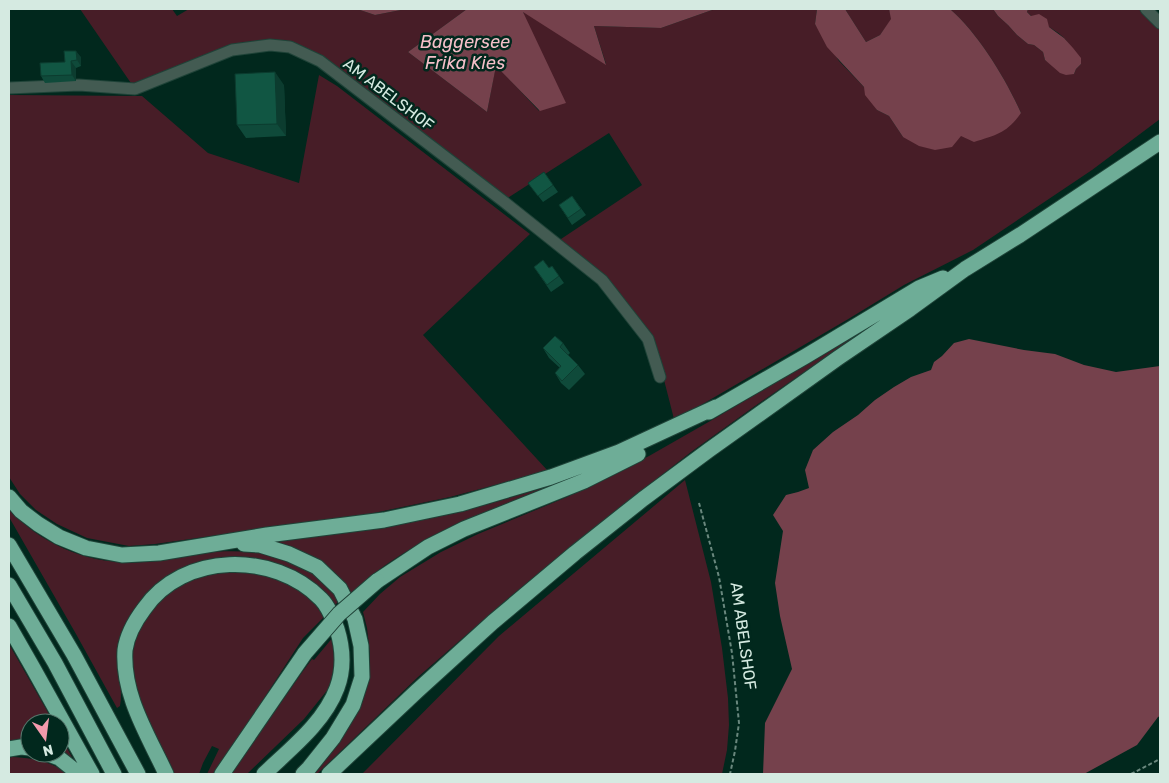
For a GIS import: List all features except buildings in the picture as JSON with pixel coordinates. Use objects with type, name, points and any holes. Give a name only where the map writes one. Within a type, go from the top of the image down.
[{"type":"highway","points":[[333,771],[493,622],[643,499],[965,269],[1020,236],[1160,142]]},
{"type":"highway","points":[[222,774],[305,653],[339,614],[377,581],[428,547],[464,529],[584,481],[643,452],[919,288],[965,269]]},
{"type":"highway","points":[[9,497],[21,511],[38,524],[59,537],[86,548],[122,555],[159,553],[267,535],[384,520],[460,504],[551,477],[611,455],[716,408]]},
{"type":"highway","points":[[208,544],[260,545],[289,554],[317,567],[340,589],[355,619],[361,646],[362,678],[353,705],[334,738],[303,774]]},
{"type":"highway","points":[[9,545],[74,655],[138,774]]},
{"type":"highway","points":[[166,774],[133,703],[127,677],[126,649],[129,633],[151,598],[164,587],[181,576],[202,568],[230,565],[255,566],[282,573],[303,584],[322,600],[333,617],[339,636],[342,654],[341,672],[337,689],[328,706],[314,725],[267,772]]},
{"type":"highway","points":[[9,585],[55,663],[114,774]]},
{"type":"highway","points":[[9,626],[92,774]]},
{"type":"highway","points":[[65,763],[79,774]]},
{"type":"street","points":[[1146,9],[1160,23]]},
{"type":"street","name":"AM ABELSHOF","points":[[9,88],[79,86],[135,89],[232,50],[270,45],[290,47],[320,61],[503,201],[602,280],[648,339],[660,377]]},
{"type":"path","name":"AM ABELSHOF","points":[[699,504],[719,577],[732,653],[739,723],[730,774]]},
{"type":"path","points":[[1131,774],[1160,758]]},
{"type":"shaded area","points":[[80,9],[172,9],[177,16],[189,9],[357,9],[375,15],[406,9],[467,9],[408,52],[487,112],[496,65],[539,111],[523,11],[606,64],[594,26],[661,28],[715,9],[817,9],[815,24],[839,61],[864,87],[877,110],[889,116],[903,137],[961,136],[1021,113],[1008,86],[981,43],[950,9],[993,9],[1017,35],[1028,44],[1034,45],[1043,52],[1045,60],[1074,74],[1081,64],[1068,43],[1059,34],[1031,16],[1027,12],[1028,9],[1146,9],[1160,23],[1160,119],[1092,170],[973,250],[904,285],[674,419],[663,376],[648,339],[602,280],[555,243],[642,185],[609,133],[503,201],[320,61],[291,47],[232,50],[135,89]]},
{"type":"shaded area","points":[[845,9],[889,9],[892,19],[880,35],[866,42]]},
{"type":"shaded area","points":[[319,75],[337,86],[530,234],[423,335],[548,471],[450,497],[369,514],[155,544],[129,546],[87,538],[57,524],[36,510],[20,494],[9,477],[9,95],[142,96],[208,153],[299,183]]},
{"type":"shaded area","points":[[866,329],[691,452],[584,536],[511,596],[418,677],[317,774],[313,774],[341,738],[369,676],[370,654],[363,612],[400,577],[441,552],[478,534],[567,497],[649,456]]},
{"type":"shaded area","points":[[685,480],[711,582],[722,648],[729,725],[727,750],[722,774],[362,774],[499,636]]},
{"type":"shaded area","points":[[565,481],[490,510],[440,533],[393,560],[369,577],[349,596],[267,541],[432,518],[483,506]]},
{"type":"shaded area","points":[[9,509],[22,522],[53,543],[87,557],[106,561],[143,562],[229,551],[270,555],[296,562],[312,571],[340,600],[334,606],[243,560],[150,591],[121,676],[121,702],[117,708],[9,517]]},
{"type":"shaded area","points":[[227,571],[273,575],[303,590],[326,615],[303,638],[213,774],[207,774],[219,749],[212,746],[199,774],[173,774],[146,718],[139,698],[132,658],[135,638],[144,619],[153,607],[180,584],[186,580]]},
{"type":"shaded area","points":[[334,636],[336,650],[333,680],[329,688],[304,719],[247,774],[231,774],[303,671]]},
{"type":"shaded area","points":[[9,644],[48,713],[20,713],[20,744],[9,744]]},
{"type":"shaded area","points":[[9,758],[20,758],[20,763],[47,763],[68,774],[9,774]]},
{"type":"water","name":"Baggersee Frika Kies","points":[[357,9],[406,9],[375,15]]},
{"type":"water","name":"Baggersee Frika Kies","points":[[467,9],[715,9],[661,28],[594,26],[606,65],[523,12],[566,103],[540,111],[496,66],[487,112],[408,52]]},
{"type":"water","points":[[817,9],[845,9],[866,42],[880,35],[891,19],[889,9],[950,9],[981,43],[1008,86],[1021,113],[1006,129],[974,142],[961,136],[952,147],[935,150],[919,146],[903,137],[889,116],[877,110],[865,95],[864,87],[827,47],[815,24]]},
{"type":"water","points":[[993,9],[1028,9],[1027,12],[1031,16],[1039,14],[1047,19],[1049,27],[1064,38],[1081,58],[1081,64],[1074,74],[1066,75],[1060,73],[1045,60],[1043,52],[1034,45],[1028,44],[1017,35]]},
{"type":"water","points":[[969,339],[1055,354],[1084,365],[1116,372],[1160,366],[1160,716],[1137,745],[1084,774],[763,774],[765,723],[792,669],[775,583],[783,531],[773,515],[786,495],[809,488],[805,470],[813,450],[833,432],[894,387],[911,377],[931,370],[934,362],[954,343]]}]
